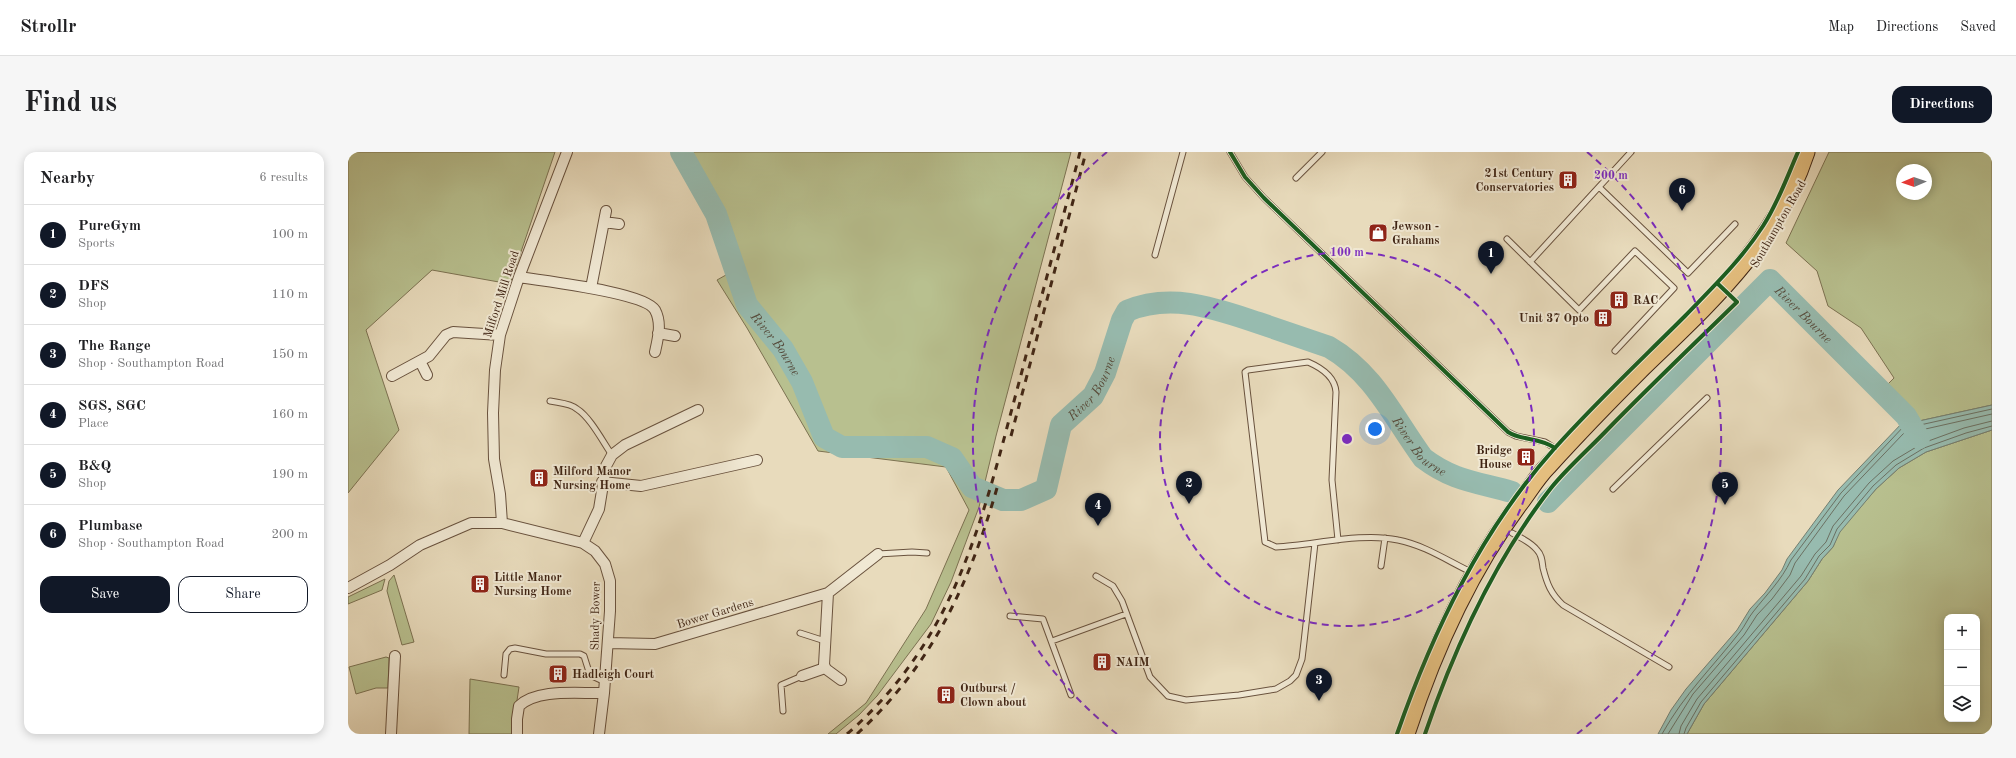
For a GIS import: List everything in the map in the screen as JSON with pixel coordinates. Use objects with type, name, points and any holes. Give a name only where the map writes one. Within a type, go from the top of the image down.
[{"type":"highway","name":"Southampton Road","points":[[1406,734],[1436,654],[1474,573],[1511,514],[1540,474],[1740,270],[1779,212],[1806,152]]},
{"type":"highway","name":"Southampton Road","points":[[1417,734],[1434,684],[1465,615],[1483,579],[1512,533],[1544,487],[1568,458],[1669,358],[1747,277],[1788,212],[1807,173],[1815,152]]},
{"type":"street","name":"Milford Mill Road","points":[[502,523],[500,494],[494,459],[492,413],[495,370],[500,335],[519,277],[566,152]]},
{"type":"street","points":[[591,288],[606,211]]},
{"type":"street","points":[[604,222],[618,224]]},
{"type":"street","points":[[519,277],[591,288],[642,300],[654,308],[658,318],[658,333],[655,352]]},
{"type":"street","points":[[392,376],[429,356],[446,335],[453,332],[500,335]]},
{"type":"street","points":[[658,333],[674,336]]},
{"type":"street","points":[[420,361],[428,375]]},
{"type":"street","points":[[583,543],[599,509],[602,482],[606,466],[612,455],[630,442],[698,410]]},
{"type":"street","points":[[602,482],[641,486],[757,460]]},
{"type":"street","name":"Shady Bower","points":[[348,588],[390,565],[420,545],[471,524],[502,523],[583,543],[594,551],[605,564],[610,581],[608,643],[599,734]]},
{"type":"street","name":"Bower Gardens","points":[[608,643],[655,644],[828,593],[878,554]]},
{"type":"street","points":[[825,668],[828,593]]},
{"type":"street","points":[[391,734],[395,656]]},
{"type":"street","points":[[802,676],[825,668]]},
{"type":"street","points":[[825,668],[840,680]]},
{"type":"street","points":[[516,734],[519,706],[532,697],[546,694],[604,693]]},
{"type":"lane","points":[[1155,256],[1183,152]]},
{"type":"lane","points":[[1230,152],[1245,177],[1264,198],[1508,432],[1516,436],[1545,442],[1561,452]]},
{"type":"lane","points":[[1296,178],[1322,152]]},
{"type":"lane","points":[[1530,262],[1631,152]]},
{"type":"lane","points":[[1599,187],[1688,273],[1735,224]]},
{"type":"lane","points":[[1507,239],[1579,310],[1635,251],[1674,288],[1615,351]]},
{"type":"lane","points":[[1338,540],[1332,480],[1336,392],[1334,382],[1316,366],[1308,362],[1248,370],[1245,372],[1266,542],[1276,547],[1338,540],[1385,538],[1409,543],[1474,573]]},
{"type":"lane","points":[[1613,489],[1707,398]]},
{"type":"lane","points":[[550,401],[569,405],[584,415],[612,455]]},
{"type":"lane","points":[[1512,533],[1528,542],[1538,551],[1542,558],[1548,588],[1553,596],[1563,605],[1669,667]]},
{"type":"lane","points":[[1381,566],[1385,538]]},
{"type":"lane","points":[[1096,576],[1113,586],[1122,601],[1150,677],[1168,696],[1186,700],[1200,700],[1239,696],[1276,688],[1290,681],[1296,675],[1302,659],[1315,543]]},
{"type":"lane","points":[[878,554],[912,552],[927,553]]},
{"type":"lane","points":[[1052,641],[1126,614]]},
{"type":"lane","points":[[1010,616],[1043,619],[1070,695]]},
{"type":"lane","points":[[800,634],[825,641]]},
{"type":"lane","points":[[504,675],[507,651],[515,648],[546,654],[580,654],[584,656],[590,675],[605,682]]},
{"type":"lane","points":[[783,711],[781,685],[802,676]]},
{"type":"green space","points":[[348,152],[555,152],[510,284],[432,270],[366,330],[399,430],[348,493]]},
{"type":"green space","points":[[688,152],[1071,152],[996,436],[979,507],[951,582],[931,624],[877,696],[859,715],[836,734],[828,734],[866,703],[926,609],[969,510],[946,467],[818,451],[747,328],[717,280],[742,266],[707,181]]},
{"type":"green space","points":[[1829,152],[1992,152],[1992,405],[1919,421],[1914,416],[1904,421],[1876,396],[1894,378],[1861,328],[1828,306],[1817,271],[1786,243]]},
{"type":"green space","points":[[1992,430],[1992,734],[1687,734],[1704,704],[1808,581],[1822,559],[1833,547],[1839,532],[1876,489],[1899,468],[1926,452]]},
{"type":"green space","points":[[394,575],[414,642],[402,645],[387,591],[389,581]]},
{"type":"green space","points":[[385,579],[382,590],[348,604],[348,597]]},
{"type":"green space","points":[[386,657],[389,658],[388,688],[376,688],[356,694],[349,667]]},
{"type":"green space","points":[[470,679],[519,687],[512,734],[469,734]]},
{"type":"water","points":[[1992,405],[1992,430],[1926,452],[1899,468],[1876,489],[1840,532],[1833,547],[1822,559],[1808,581],[1704,704],[1687,734],[1658,734],[1671,710],[1686,689],[1737,630],[1750,609],[1765,593],[1782,570],[1787,559],[1838,490],[1904,421],[1914,416],[1919,421]]},
{"type":"waterway","name":"River Bourne","points":[[681,152],[716,214],[747,305],[783,349],[802,382],[824,437],[842,447],[927,447],[952,458],[972,487],[1003,500],[1021,500],[1046,489],[1061,425],[1093,396],[1105,373],[1122,320],[1127,311],[1144,305],[1177,303],[1210,308],[1329,347],[1345,358],[1371,383],[1423,458],[1434,466],[1455,476],[1512,492]]},
{"type":"waterway","name":"River Bourne","points":[[1548,502],[1770,280],[1906,416],[1919,438]]},
{"type":"railway","points":[[847,734],[885,696],[917,656],[942,613],[962,569],[979,523],[994,475],[1080,152]]},
{"type":"railway","points":[[1011,436],[1086,152]]},
{"type":"railway","points":[[857,734],[883,708],[907,680],[945,622],[974,558],[997,488]]},
{"type":"cycle path","points":[[1230,152],[1245,177],[1264,198],[1508,432],[1519,437],[1543,442],[1555,448]]},
{"type":"cycle path","points":[[1397,734],[1426,658],[1443,620],[1482,548],[1504,514],[1554,449],[1602,398],[1685,316],[1726,273],[1745,250],[1763,226],[1773,208],[1798,152]]},
{"type":"cycle path","points":[[1425,734],[1449,669],[1463,637],[1478,605],[1511,545],[1530,516],[1564,473],[1737,302],[1717,283]]},
{"type":"place","name":"21st Century Conservatories","points":[[1568,180]]},
{"type":"place","name":"Plumbase","points":[[1682,211]]},
{"type":"place","name":"Jewson - Grahams","points":[[1378,233]]},
{"type":"place","name":"PureGym","points":[[1491,274]]},
{"type":"place","name":"RAC","points":[[1619,300]]},
{"type":"place","name":"Unit 37 Opto","points":[[1603,318]]},
{"type":"place","name":"Bridge House","points":[[1526,457]]},
{"type":"place","name":"Milford Manor Nursing Home","points":[[539,478]]},
{"type":"place","name":"DFS","points":[[1189,504]]},
{"type":"place","name":"B&Q","points":[[1725,505]]},
{"type":"place","name":"SGS, SGC","points":[[1098,526]]},
{"type":"place","name":"Little Manor Nursing Home","points":[[480,584]]},
{"type":"place","name":"NAIM","points":[[1102,662]]},
{"type":"place","name":"Hadleigh Court","points":[[558,674]]},
{"type":"place","name":"Outburst / Clown about","points":[[946,695]]},
{"type":"place","name":"The Range","points":[[1319,701]]}]
